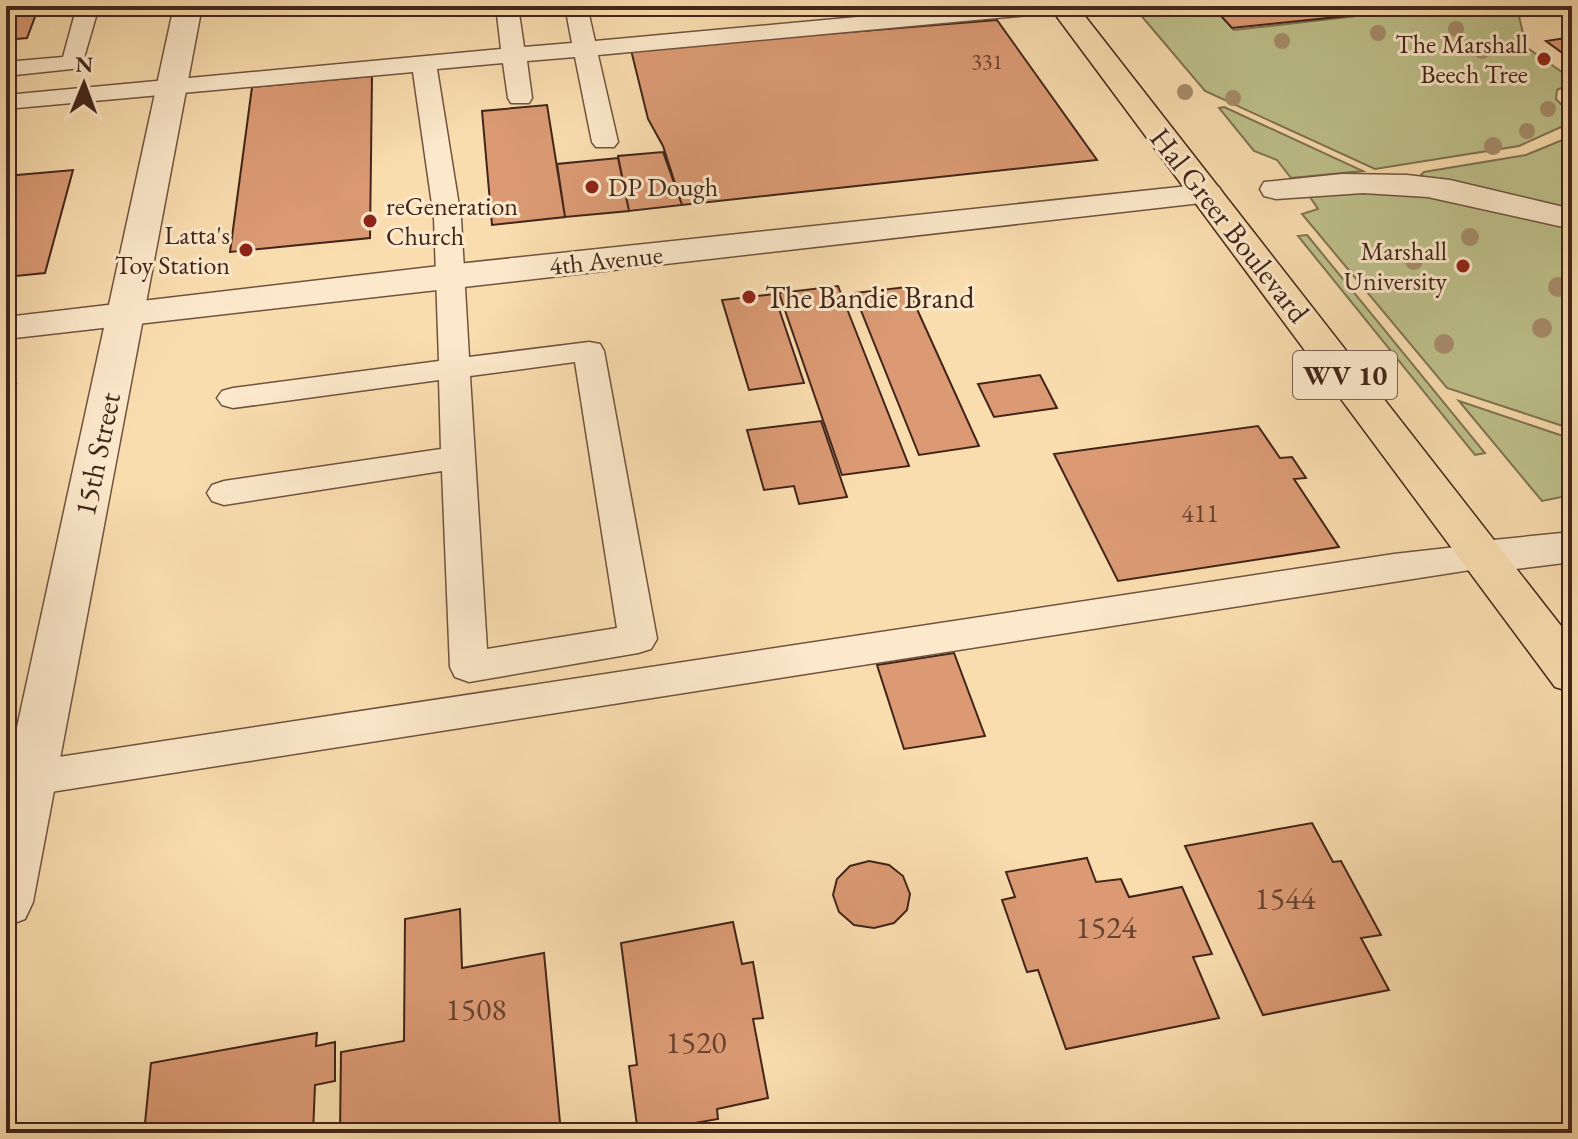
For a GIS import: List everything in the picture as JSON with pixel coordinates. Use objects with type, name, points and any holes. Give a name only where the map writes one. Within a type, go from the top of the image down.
[{"type":"main road","name":"Hal Greer Boulevard","points":[[1063,6],[1572,674]]},
{"type":"street","name":"15th Street","points":[[6,902],[18,780],[125,315],[188,6]]},
{"type":"street","points":[[1276,189],[1355,182],[1411,185],[1452,191],[1572,219]]},
{"type":"street","name":"4th Avenue","points":[[6,328],[448,276],[1207,194]]},
{"type":"street","points":[[1483,557],[1572,547]]},
{"type":"lane","points":[[6,69],[73,63],[88,6]]},
{"type":"lane","points":[[507,6],[520,98]]},
{"type":"lane","points":[[576,6],[605,142]]},
{"type":"lane","points":[[6,102],[1050,6]]},
{"type":"lane","points":[[698,7],[701,38]]},
{"type":"lane","points":[[233,398],[452,370],[589,351],[638,639],[469,667],[456,458],[452,370],[448,276],[449,238],[424,65]]},
{"type":"lane","points":[[224,493],[456,458]]},
{"type":"lane","points":[[18,780],[1394,567],[1483,557]]},
{"type":"green space","points":[[1133,6],[1212,6],[1234,30],[1444,6],[1475,6],[1481,10],[1517,7],[1526,47],[1572,79],[1572,83],[1557,90],[1556,99],[1572,116],[1572,122],[1519,146],[1375,169],[1205,91]]},
{"type":"green space","points":[[1224,107],[1363,171],[1291,178],[1277,160],[1254,151],[1219,108]]},
{"type":"green space","points":[[1572,136],[1572,211],[1420,176],[1424,172],[1526,155]]},
{"type":"green space","points":[[1344,191],[1433,196],[1572,227],[1572,429],[1447,388],[1302,214],[1318,209],[1308,194]]},
{"type":"green space","points":[[1307,235],[1485,453],[1475,455],[1298,236]]},
{"type":"green space","points":[[1459,401],[1572,439],[1572,495],[1542,501]]},
{"type":"building","points":[[6,6],[39,6],[27,38],[6,40]]},
{"type":"building","points":[[1212,6],[1444,6],[1232,28]]},
{"type":"building","points":[[997,20],[1097,160],[682,205],[663,146],[648,119],[631,50]]},
{"type":"building","points":[[1572,37],[1572,60],[1546,41]]},
{"type":"building","points":[[372,76],[370,238],[230,252],[252,87]]},
{"type":"building","points":[[547,105],[565,217],[492,225],[482,111]]},
{"type":"building","points":[[663,152],[682,205],[629,211],[618,156]]},
{"type":"building","name":"DP Dough","points":[[618,158],[629,211],[565,217],[557,164]]},
{"type":"building","points":[[73,170],[45,273],[6,277],[6,176]]},
{"type":"building","points":[[838,286],[909,466],[842,475],[779,293]]},
{"type":"building","points":[[907,287],[979,446],[919,455],[854,293]]},
{"type":"building","points":[[774,294],[804,383],[749,390],[722,300]]},
{"type":"building","points":[[1040,375],[1057,408],[994,417],[978,384]]},
{"type":"building","points":[[16,384],[6,421],[6,385]]},
{"type":"building","points":[[821,421],[847,497],[799,504],[794,486],[764,490],[747,430]]},
{"type":"building","points":[[1258,426],[1280,458],[1292,457],[1306,478],[1294,479],[1339,547],[1118,581],[1054,454]]},
{"type":"building","points":[[954,653],[985,736],[904,749],[877,665]]},
{"type":"building","points":[[1312,823],[1333,862],[1341,861],[1381,935],[1361,938],[1389,990],[1263,1015],[1185,846]]},
{"type":"building","points":[[1087,858],[1096,882],[1121,879],[1129,897],[1182,887],[1212,954],[1193,957],[1219,1018],[1066,1049],[1038,970],[1027,972],[1002,900],[1015,897],[1006,872]]},
{"type":"building","points":[[869,861],[889,865],[903,876],[910,894],[907,910],[894,923],[874,928],[854,925],[839,912],[833,895],[837,879],[850,866]]},
{"type":"building","points":[[460,909],[462,968],[544,953],[561,1133],[340,1133],[341,1052],[404,1041],[405,919]]},
{"type":"building","points":[[733,922],[742,964],[753,962],[763,1018],[753,1019],[768,1098],[717,1109],[718,1119],[638,1133],[629,1066],[637,1065],[621,943]]},
{"type":"building","points":[[317,1033],[316,1046],[335,1042],[335,1081],[315,1085],[313,1133],[144,1133],[151,1063]]},
{"type":"place","name":"The Marshall Beech Tree","points":[[1544,59]]},
{"type":"place","name":"DP Dough","points":[[592,187]]},
{"type":"place","name":"reGeneration Church","points":[[370,221]]},
{"type":"place","name":"Latta's Toy Station","points":[[246,250]]},
{"type":"place","name":"Marshall University","points":[[1463,266]]},
{"type":"place","name":"The Bandie Brand","points":[[749,297]]}]
